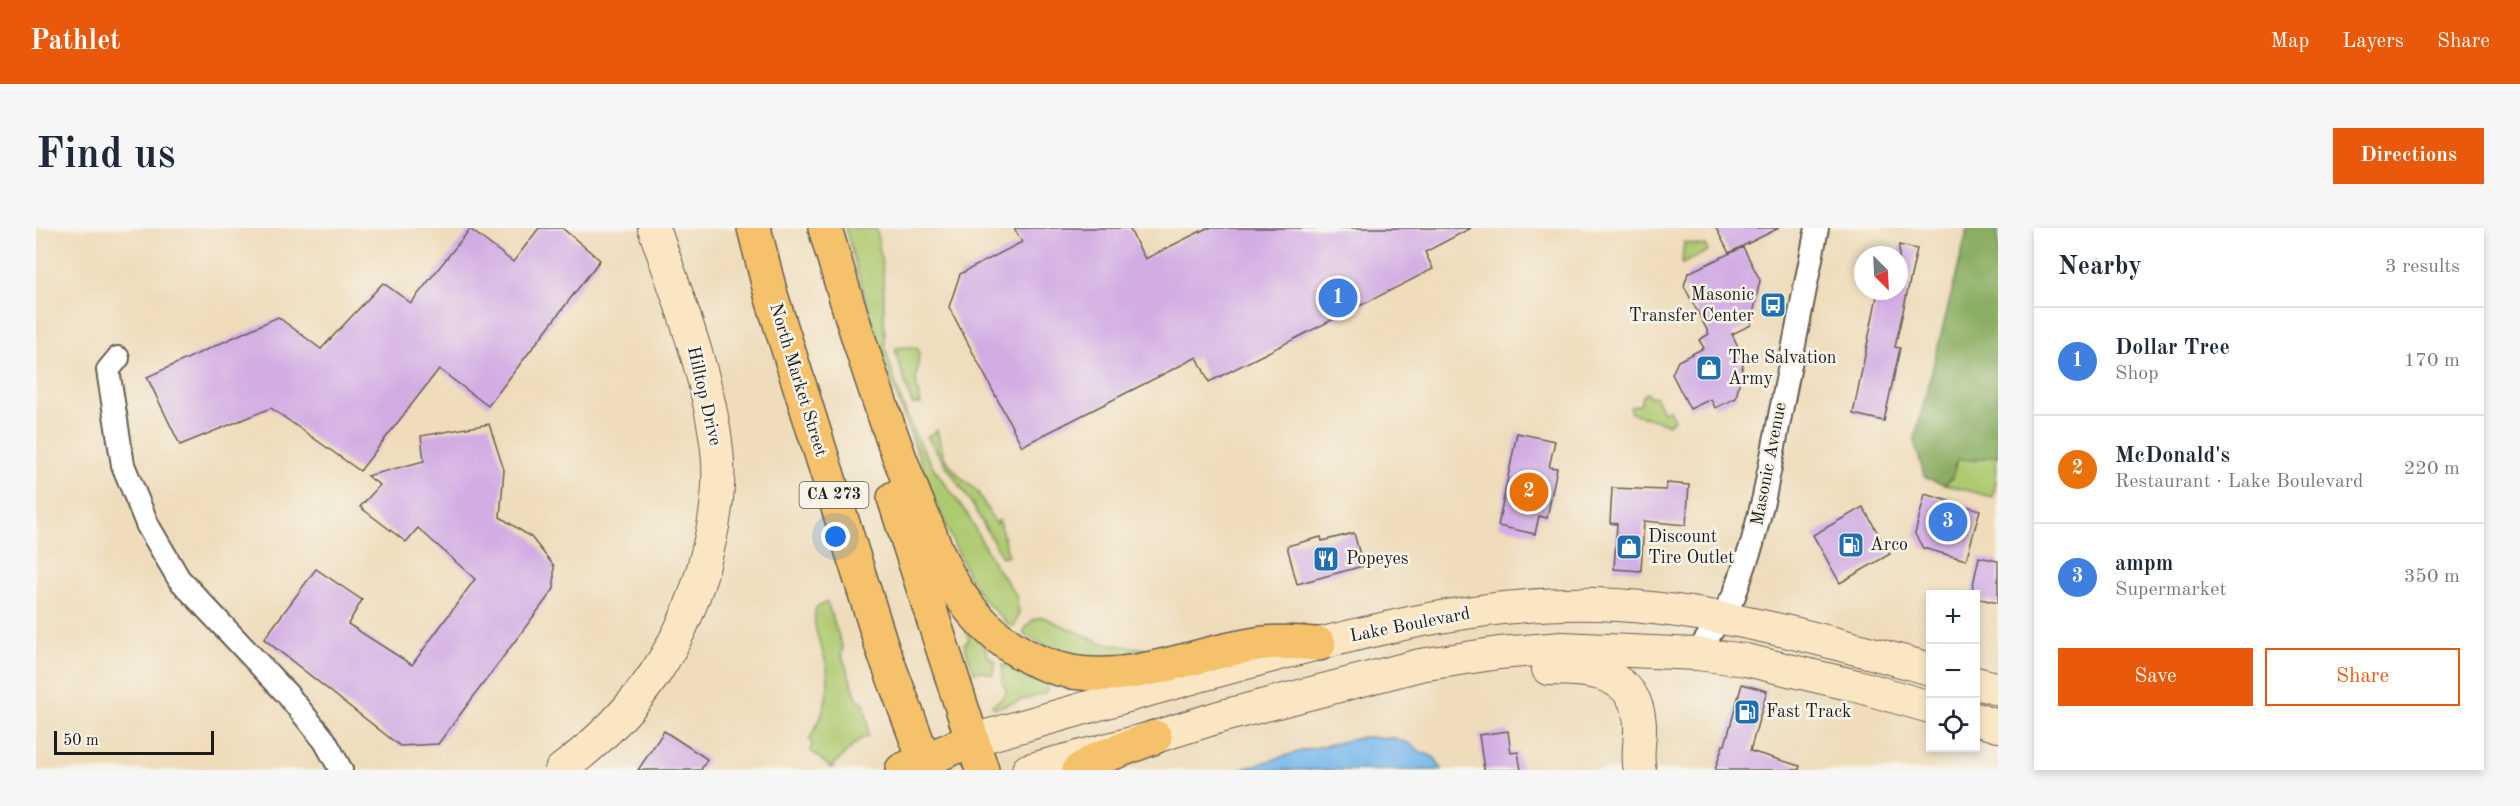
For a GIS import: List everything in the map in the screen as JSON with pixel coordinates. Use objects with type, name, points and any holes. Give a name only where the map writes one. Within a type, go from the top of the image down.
[{"type":"main road","name":"Hilltop Drive","points":[[561,770],[590,748],[613,726],[651,682],[669,653],[696,595],[715,517],[717,452],[707,395],[654,228]]},
{"type":"main road","name":"North Market Street","points":[[754,228],[771,295],[918,767]]},
{"type":"main road","name":"CA 273","points":[[807,228],[977,755]]},
{"type":"main road","points":[[825,228],[847,303],[907,478],[954,586],[981,622],[994,634],[1040,663],[1073,672],[1104,674],[1142,670],[1264,643],[1319,644]]},
{"type":"main road","name":"Lake Boulevard","points":[[918,767],[977,755],[1178,681],[1417,620],[1516,607],[1596,604],[1641,607],[1762,625],[1926,668]]},
{"type":"main road","points":[[1219,717],[1252,693],[1390,653],[1410,633],[1417,620]]},
{"type":"main road","points":[[1028,770],[1410,667],[1450,660],[1562,648],[1697,654],[1764,663],[1926,706]]},
{"type":"main road","points":[[1450,660],[1478,671],[1590,670],[1618,681],[1631,697],[1640,718],[1640,770]]},
{"type":"main road","points":[[1857,686],[1893,682],[1926,687]]},
{"type":"main road","points":[[1980,720],[1998,726]]},
{"type":"main road","points":[[1079,770],[1096,759],[1155,737]]},
{"type":"street","name":"Masonic Avenue","points":[[1697,654],[1734,597],[1757,528],[1816,228]]},
{"type":"street","points":[[118,358],[108,370],[123,465],[148,526],[179,579],[287,694],[325,741],[341,770]]},
{"type":"green space","points":[[845,228],[876,228],[883,271],[885,348],[901,401],[915,436],[933,467],[967,514],[994,564],[1016,595],[1019,612],[1015,626],[1010,626],[985,601],[970,580],[935,501],[883,359]]},
{"type":"green space","points":[[1968,228],[1998,228],[1998,459],[1996,455],[1975,460],[1958,459],[1952,478],[1944,484],[1925,478],[1914,441]]},
{"type":"green space","points":[[1684,242],[1705,245],[1708,251],[1682,264]]},
{"type":"green space","points":[[896,348],[917,348],[919,353],[916,383],[921,404],[912,404],[896,353]]},
{"type":"green space","points":[[1647,393],[1651,397],[1655,396],[1663,411],[1669,409],[1674,420],[1668,424],[1631,413],[1630,407],[1640,405],[1642,396]]},
{"type":"green space","points":[[937,430],[944,457],[960,477],[977,491],[996,524],[999,520],[1008,555],[1002,557],[972,504],[927,437]]},
{"type":"green space","points":[[1996,455],[1997,460],[1993,497],[1944,484],[1953,478],[1958,459],[1975,460]]},
{"type":"green space","points":[[827,602],[843,649],[841,653],[857,698],[864,703],[868,723],[868,736],[859,740],[831,768],[811,751],[812,743],[809,740],[818,723],[828,688],[827,668],[815,623],[816,608]]},
{"type":"green space","points":[[1043,617],[1102,643],[1156,650],[1158,653],[1101,658],[1058,651],[1024,635],[1030,623]]},
{"type":"green space","points":[[970,629],[985,645],[988,656],[995,661],[993,675],[983,671],[974,672],[964,644],[969,640],[966,632]]},
{"type":"green space","points":[[1003,665],[1014,669],[1018,666],[1055,684],[1048,686],[1046,693],[995,708],[992,705],[1002,698],[1007,690],[1002,683]]},
{"type":"water","points":[[1363,737],[1395,738],[1410,744],[1434,757],[1442,770],[1239,770],[1301,751]]},
{"type":"building","points":[[539,228],[562,228],[600,260],[488,406],[439,369],[360,471],[271,408],[180,445],[147,377],[278,317],[321,349],[383,283],[411,303],[470,229],[513,262]]},
{"type":"building","points":[[1014,228],[1129,228],[1145,259],[1207,228],[1471,228],[1425,252],[1433,269],[1209,382],[1197,357],[1022,446],[949,307],[960,274],[1022,242]]},
{"type":"building","points":[[1716,228],[1779,228],[1729,253]]},
{"type":"building","points":[[1743,247],[1760,280],[1751,325],[1732,334],[1744,359],[1736,398],[1715,408],[1711,399],[1690,409],[1672,374],[1678,361],[1704,348],[1699,340],[1709,334],[1684,286],[1688,273]]},
{"type":"building","points":[[1908,247],[1917,249],[1908,289]]},
{"type":"building","points":[[1876,300],[1906,300],[1895,347],[1900,348],[1884,421],[1853,414]]},
{"type":"building","points":[[489,424],[504,470],[500,517],[531,537],[554,566],[554,589],[438,744],[400,746],[264,639],[316,569],[362,600],[348,624],[412,665],[475,579],[418,528],[406,542],[360,507],[380,485],[367,476],[424,461],[421,436]]},
{"type":"building","points":[[1517,433],[1555,441],[1549,467],[1557,468],[1547,518],[1539,516],[1535,534],[1498,526]]},
{"type":"building","name":"Discount Tire Outlet","points":[[1667,483],[1689,485],[1686,525],[1644,521],[1641,571],[1614,569],[1617,524],[1610,523],[1612,488],[1666,490]]},
{"type":"building","points":[[1925,494],[1980,510],[1966,560],[1923,548],[1915,534]]},
{"type":"building","name":"Arco","points":[[1863,507],[1890,554],[1840,583],[1813,535]]},
{"type":"building","name":"Popeyes","points":[[1354,533],[1363,566],[1297,584],[1287,546],[1321,537],[1322,541]]},
{"type":"building","points":[[1979,557],[1998,561],[1998,603],[1980,599],[1980,590],[1972,590]]},
{"type":"building","points":[[1742,684],[1767,691],[1750,751],[1800,766],[1799,770],[1715,770],[1723,745],[1725,745]]},
{"type":"building","points":[[664,731],[707,759],[701,770],[638,770]]},
{"type":"building","points":[[1508,731],[1511,753],[1518,752],[1521,770],[1484,770],[1479,735]]},
{"type":"place","name":"Dollar Tree","points":[[1338,298]]},
{"type":"place","name":"Masonic Transfer Center","points":[[1773,305]]},
{"type":"place","name":"The Salvation Army","points":[[1709,368]]},
{"type":"place","name":"McDonald's","points":[[1529,492]]},
{"type":"place","name":"ampm","points":[[1948,522]]},
{"type":"place","name":"Arco","points":[[1851,545]]},
{"type":"place","name":"Discount Tire Outlet","points":[[1629,547]]},
{"type":"place","name":"Popeyes","points":[[1326,559]]},
{"type":"place","name":"Fast Track","points":[[1747,712]]}]
